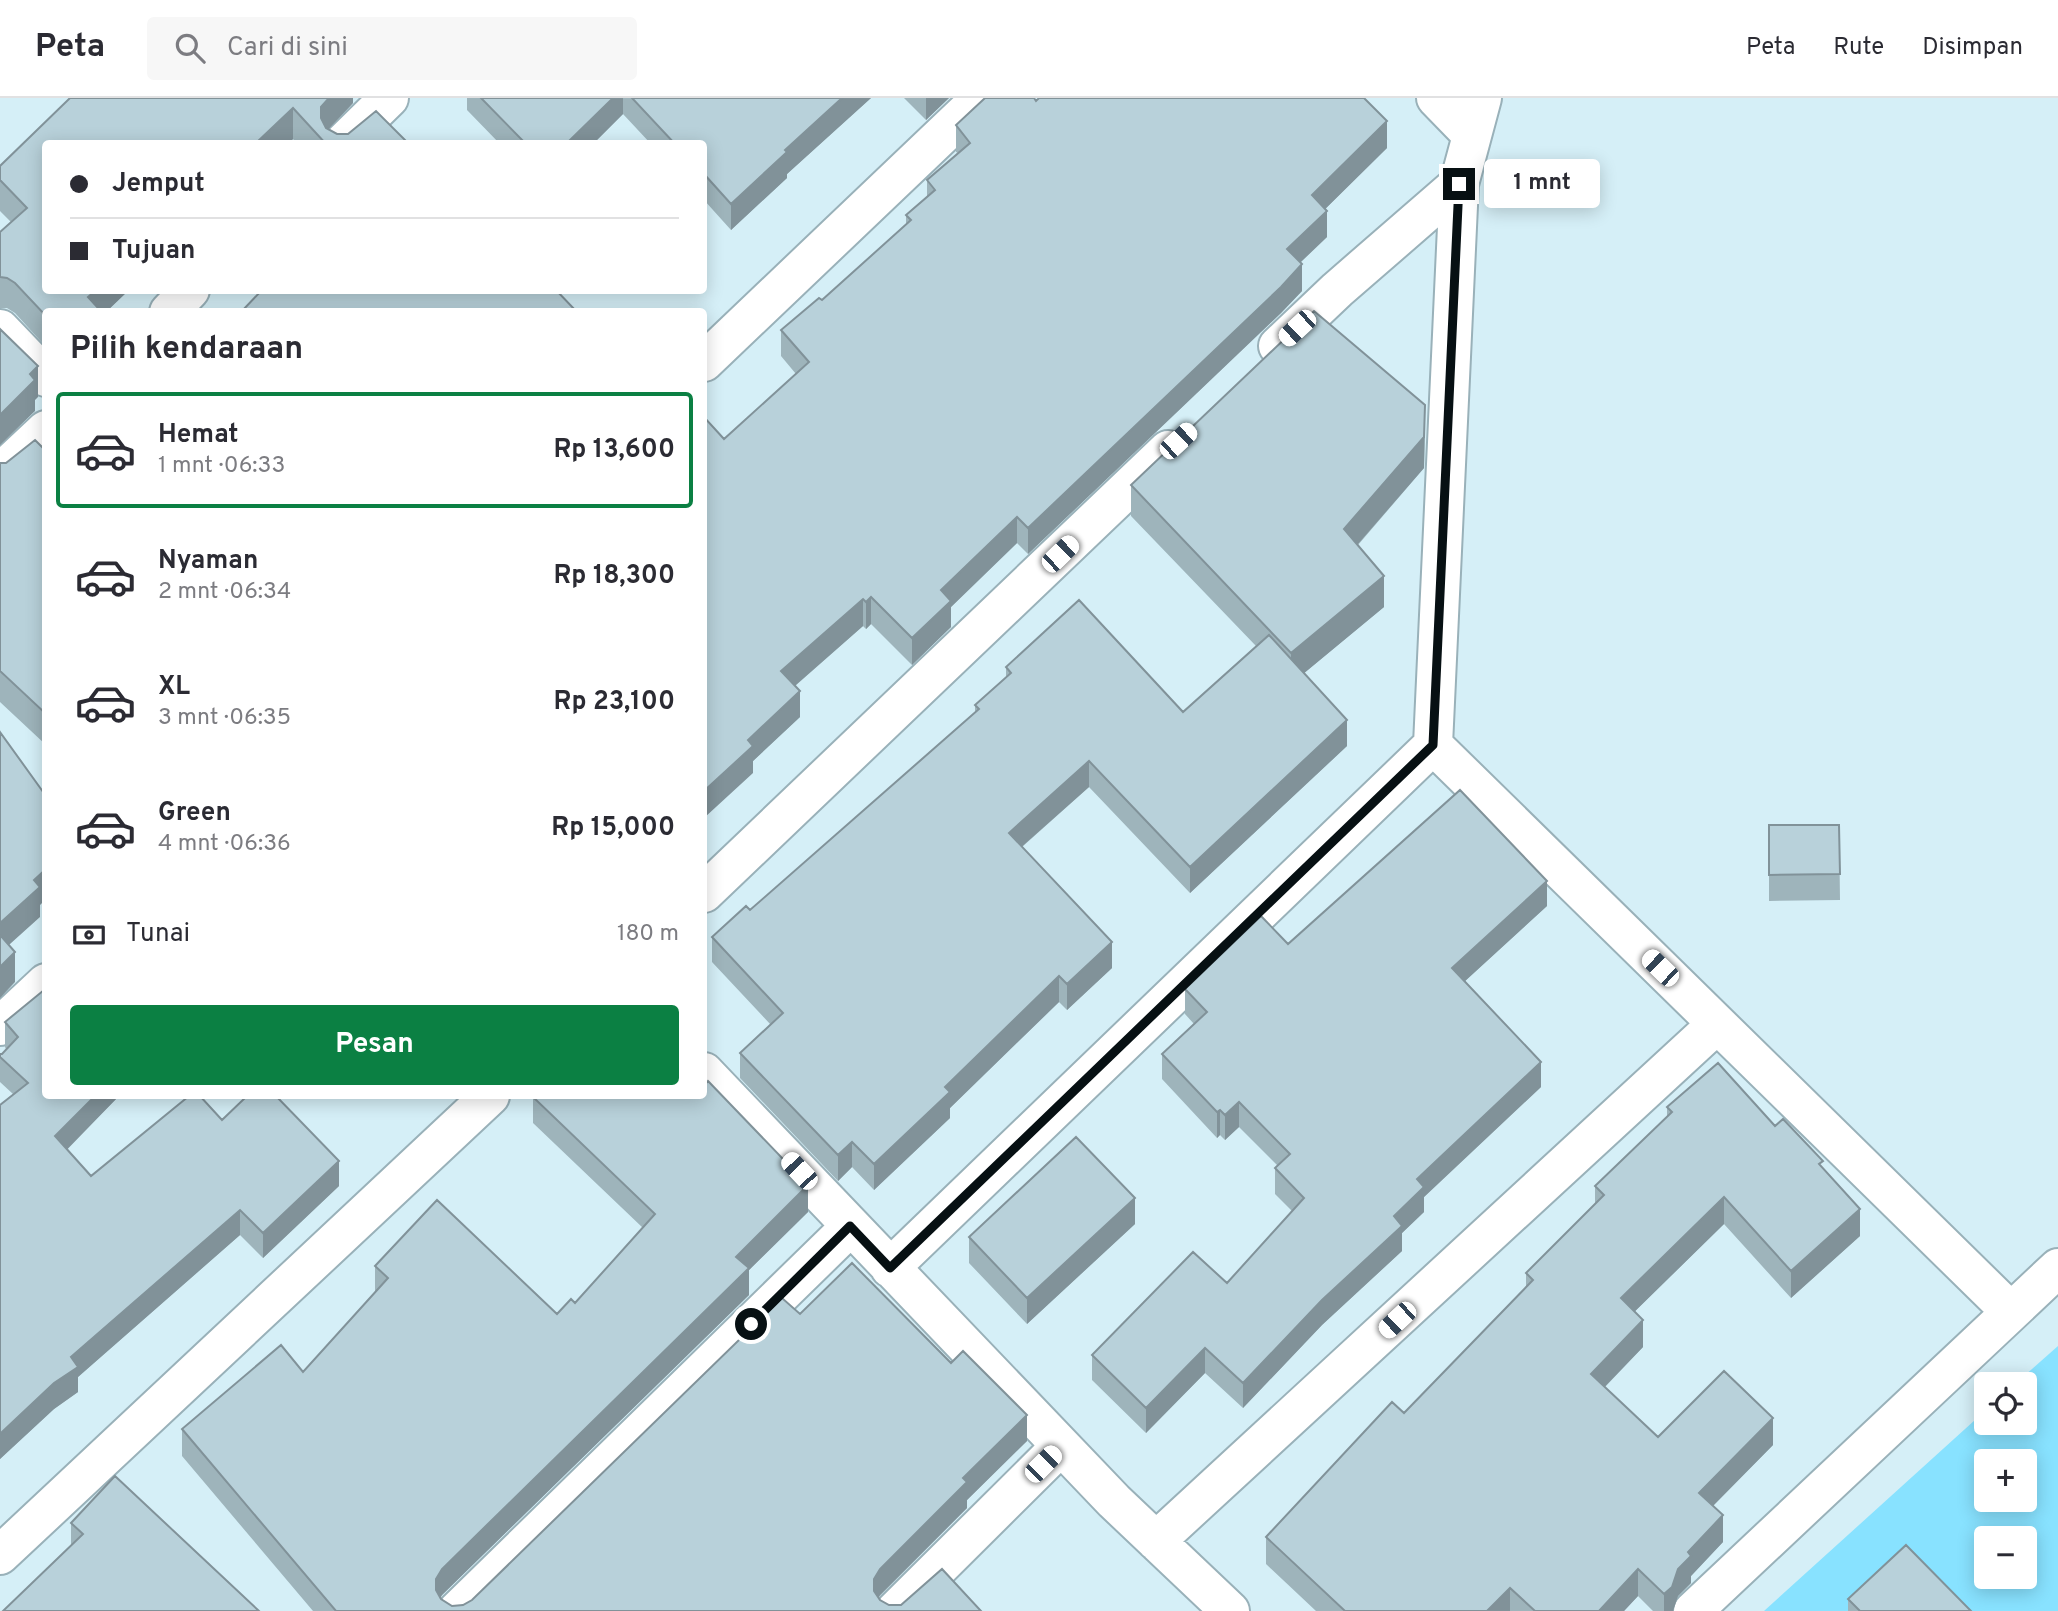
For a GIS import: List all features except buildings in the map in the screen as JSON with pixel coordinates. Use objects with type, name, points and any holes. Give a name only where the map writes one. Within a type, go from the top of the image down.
[{"type":"street","points":[[346,140],[389,98]]},
{"type":"street","points":[[707,359],[981,98]]},
{"type":"street","points":[[890,1268],[1433,745],[1459,184],[1477,116],[1436,98]]},
{"type":"street","points":[[1256,366],[1337,290],[1459,184]]},
{"type":"street","points":[[173,308],[186,294]]},
{"type":"street","points":[[0,328],[42,373]]},
{"type":"street","points":[[707,890],[1196,424]]},
{"type":"street","points":[[0,472],[42,434]]},
{"type":"street","points":[[1433,745],[2011,1312]]},
{"type":"street","points":[[0,1026],[42,988]]},
{"type":"street","points":[[1157,1541],[1717,1024]]},
{"type":"street","points":[[707,1075],[1061,1446],[1230,1611]]},
{"type":"street","points":[[0,1555],[487,1099]]},
{"type":"street","points":[[457,1611],[850,1226]]},
{"type":"street","points":[[1693,1611],[2058,1268]]},
{"type":"street","points":[[895,1611],[1061,1446]]},
{"type":"shaded area","points":[[2058,1346],[2058,1611],[1764,1611],[1974,1421],[1974,1435],[2037,1435],[2037,1372],[2029,1372]]},
{"type":"route","points":[[751,1324],[850,1226],[890,1268],[1433,745],[1459,184]]}]
